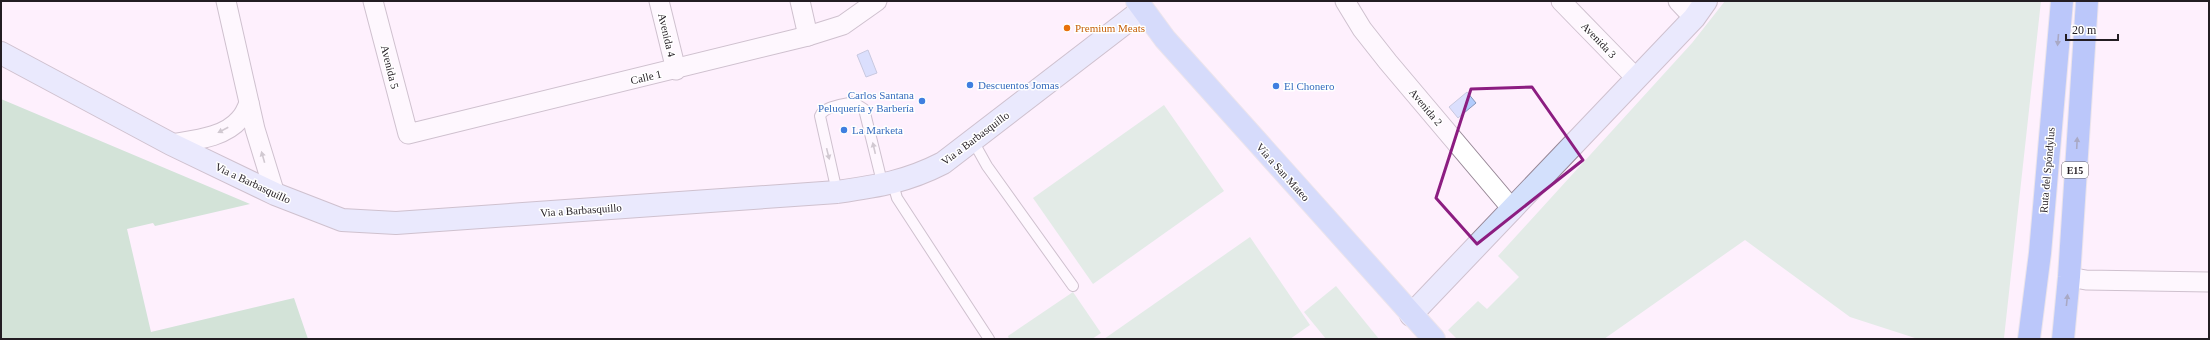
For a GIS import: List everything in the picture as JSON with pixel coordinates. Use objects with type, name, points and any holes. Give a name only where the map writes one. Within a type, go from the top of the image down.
[{"type":"highway","name":"Ruta del Spóndylus","points":[[2029,339],[2040,253],[2062,1]]},
{"type":"highway","name":"E15","points":[[2063,339],[2069,277],[2087,1]]},
{"type":"main road","name":"Via a Barbasquillo","points":[[1,53],[172,144],[275,194],[342,220],[370,223],[396,223],[837,192],[888,185],[927,172],[943,163],[973,141],[1140,5]]},
{"type":"main road","name":"Vía a San Mateo","points":[[1140,5],[1165,39],[1434,339]]},
{"type":"main road","points":[[1412,315],[1513,210],[1700,10]]},
{"type":"street","points":[[226,1],[262,155],[275,194]]},
{"type":"street","name":"Avenida 5","points":[[373,1],[408,134]]},
{"type":"street","name":"Avenida 4","points":[[659,1],[676,70]]},
{"type":"street","points":[[800,1],[808,36]]},
{"type":"street","name":"Calle 1","points":[[408,134],[676,70],[808,36],[843,25],[878,1]]},
{"type":"street","name":"Avenida 2","points":[[1345,1],[1362,29],[1388,62],[1513,210]]},
{"type":"street","name":"Avenida 3","points":[[1561,1],[1636,78]]},
{"type":"street","points":[[1678,1],[1700,10]]},
{"type":"street","points":[[172,144],[210,137],[226,130],[240,120],[249,103]]},
{"type":"street","points":[[2069,277],[2086,280],[2209,282]]},
{"type":"lane","points":[[837,192],[820,116],[821,112],[826,109],[853,102],[864,109],[888,185],[989,339]]},
{"type":"lane","points":[[973,141],[988,166],[1073,286]]},
{"type":"highlighted area","points":[[1532,87],[1583,160],[1477,244],[1436,198],[1471,89]]},
{"type":"green space","points":[[1725,1],[2041,1],[2004,338],[1918,339],[1850,317],[1745,240],[1604,339],[1457,339],[1448,330],[1478,301],[1487,309],[1519,277],[1498,256],[1692,43]]},
{"type":"green space","points":[[1,99],[250,204],[155,226],[153,223],[127,229],[151,332],[294,298],[308,339],[1,339]]},
{"type":"green space","points":[[1164,105],[1224,191],[1093,284],[1033,198]]},
{"type":"green space","points":[[1250,237],[1310,325],[1290,339],[1104,339]]},
{"type":"green space","points":[[1336,286],[1379,339],[1326,339],[1304,312]]},
{"type":"green space","points":[[1073,292],[1101,333],[1092,339],[1009,339],[1008,336]]},
{"type":"water","points":[[868,50],[877,73],[866,77],[857,55]]},
{"type":"water","points":[[1467,92],[1476,103],[1458,118],[1449,107]]},
{"type":"place","name":"Premium Meats","points":[[1067,28]]},
{"type":"place","name":"Descuentos Jomas","points":[[970,85]]},
{"type":"place","name":"El Chonero","points":[[1276,86]]},
{"type":"place","name":"Carlos Santana Peluquería y Barbería","points":[[922,101]]},
{"type":"place","name":"La Marketa","points":[[844,130]]}]
